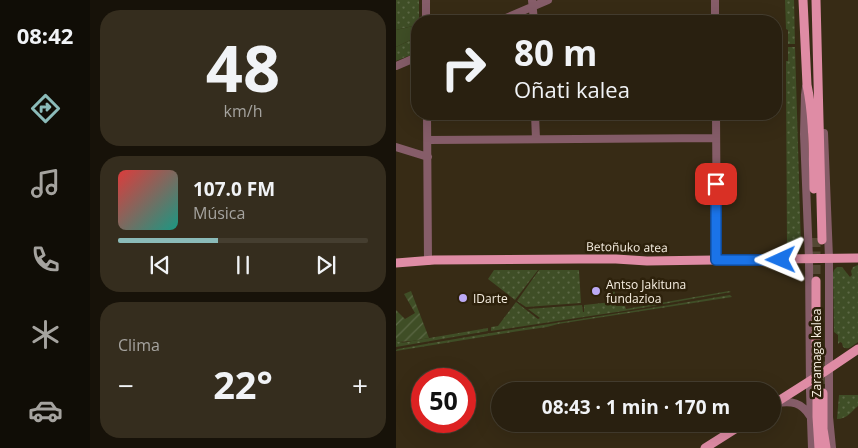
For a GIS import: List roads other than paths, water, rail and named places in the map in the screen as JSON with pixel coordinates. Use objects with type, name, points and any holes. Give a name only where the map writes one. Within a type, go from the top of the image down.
[{"type":"main road","points":[[803,0],[807,85],[819,239],[816,0]]},
{"type":"main road","name":"Betoñuko atea","points":[[396,263],[579,259],[647,261],[858,258]]},
{"type":"main road","name":"Zaramaga kalea","points":[[819,281],[819,348]]},
{"type":"main road","points":[[781,400],[858,349]]},
{"type":"main road","name":"Zaramaga kalea","points":[[819,448],[817,417],[820,393],[826,448]]},
{"type":"main road","points":[[705,448],[730,432]]},
{"type":"street","points":[[426,0],[426,15]]},
{"type":"street","points":[[510,15],[533,3],[548,0]]},
{"type":"street","points":[[715,0],[715,15]]},
{"type":"street","points":[[396,66],[411,60]]},
{"type":"street","name":"Zaramaga kalea","points":[[807,85],[804,134],[809,259],[810,417],[812,448]]},
{"type":"street","name":"Zaramaga kalea","points":[[818,87],[823,109],[829,258],[829,417],[832,448]]},
{"type":"street","points":[[427,120],[428,261]]},
{"type":"street","points":[[535,120],[536,139]]},
{"type":"street","points":[[716,120],[716,260]]},
{"type":"street","points":[[428,140],[716,138]]},
{"type":"street","points":[[396,147],[428,157]]},
{"type":"street","points":[[781,403],[789,402],[798,404],[804,408],[810,417]]},
{"type":"tunnel","points":[[816,238],[816,281]]},
{"type":"tunnel","points":[[822,348],[823,393]]},
{"type":"place","name":"Antso Jakituna fundazioa","points":[[596,291]]},
{"type":"place","name":"IDarte","points":[[463,298]]}]
